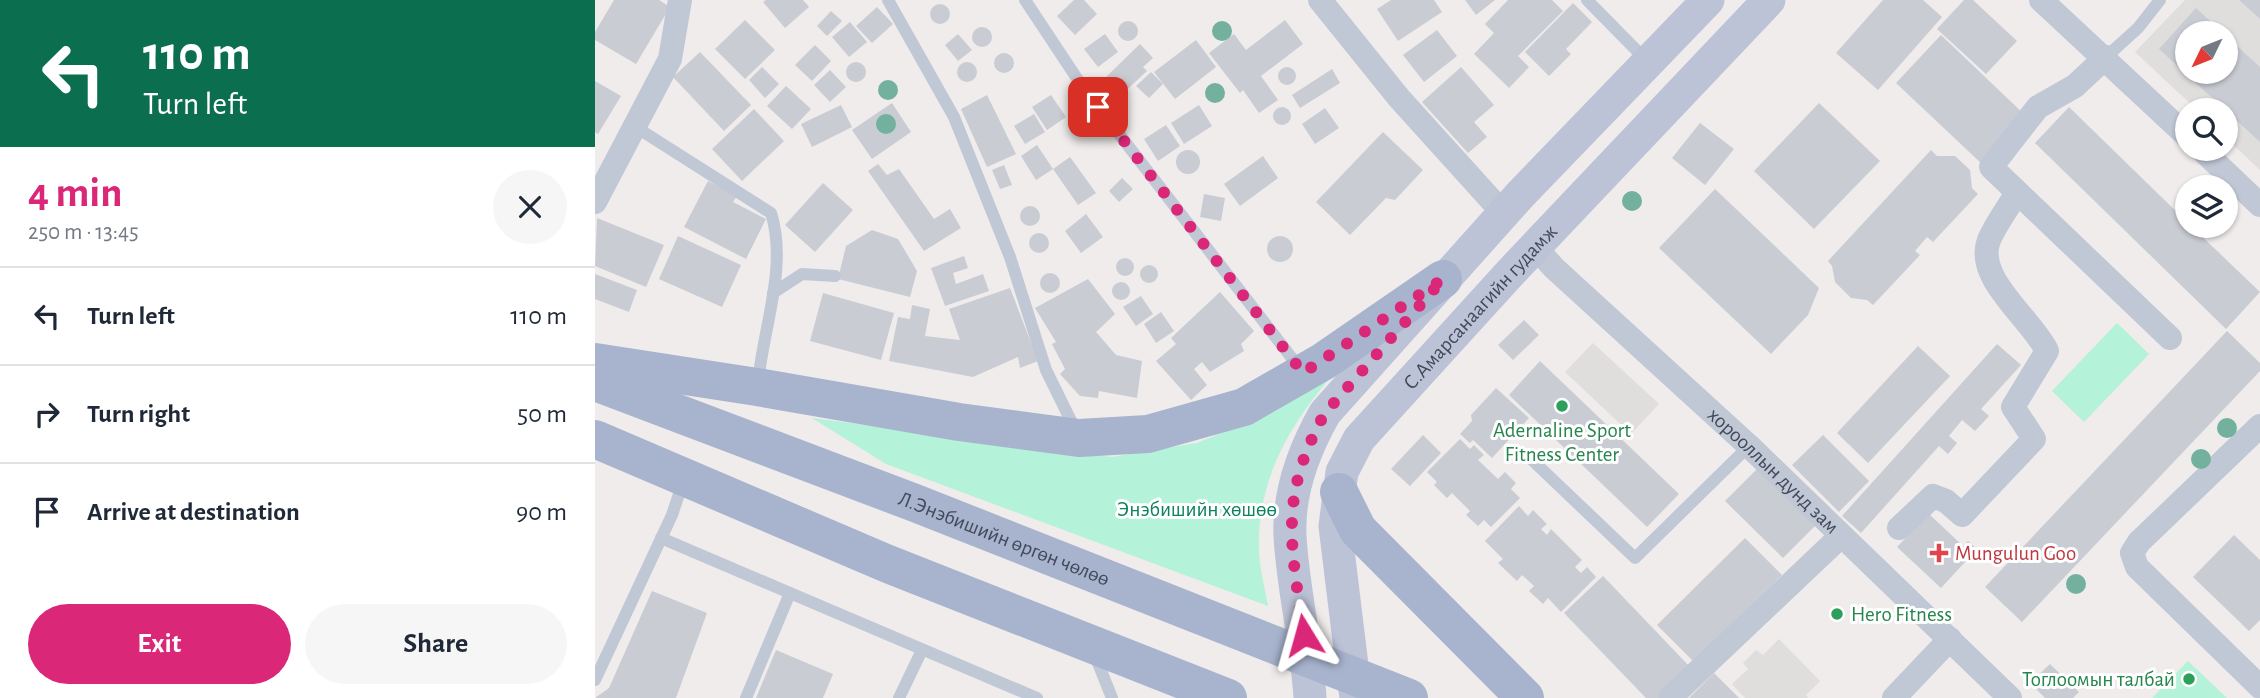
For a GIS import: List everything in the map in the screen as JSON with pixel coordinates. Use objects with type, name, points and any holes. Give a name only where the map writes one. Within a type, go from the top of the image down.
[{"type":"main road","points":[[1310,698],[1308,660],[1290,535],[1293,498],[1306,450],[1325,413],[1503,214],[1708,0]]},
{"type":"main road","name":"С.Амарсанаагийн гудамж","points":[[1355,687],[1335,526],[1342,472],[1359,439],[1535,247],[1769,0]]},
{"type":"main road","points":[[595,362],[959,422],[1079,438],[1148,434],[1244,407],[1303,373],[1443,279]]},
{"type":"main road","points":[[595,383],[602,391],[605,404],[603,417],[595,428]]},
{"type":"main road","name":"Л.Энэбишийн өргөн чөлөө","points":[[595,383],[915,503],[1308,660],[1355,687],[1409,698]]},
{"type":"main road","points":[[595,439],[888,564],[1228,698]]},
{"type":"main road","points":[[1339,492],[1358,530],[1525,698]]},
{"type":"main road","points":[[1098,647],[1149,698]]},
{"type":"street","points":[[595,202],[670,59],[680,0]]},
{"type":"street","points":[[1320,0],[1399,98],[1503,214]]},
{"type":"street","points":[[2041,0],[2106,57],[2175,124]]},
{"type":"street","points":[[2106,57],[2075,86],[2038,107],[1991,167],[2170,338]]},
{"type":"street","points":[[2214,161],[2260,205]]},
{"type":"street","points":[[1899,528],[1933,496],[1946,502],[1962,515],[2034,439],[2013,407],[2022,387],[2047,351],[2040,337],[1996,283],[1985,261],[1989,240],[2017,192]]},
{"type":"street","name":"хорооллын дунд зам","points":[[1535,247],[1554,268],[1749,446],[2010,698]]},
{"type":"street","points":[[2260,426],[2139,541],[2132,553],[2137,567],[2260,687]]},
{"type":"street","points":[[1670,698],[1841,536]]},
{"type":"street","points":[[1894,698],[1951,639]]},
{"type":"lane","points":[[888,0],[954,117],[1010,257],[1046,370],[1079,438]]},
{"type":"lane","points":[[1025,0],[1090,97],[1303,373]]},
{"type":"lane","points":[[1587,0],[1648,63]]},
{"type":"lane","points":[[2106,57],[2138,28],[2160,0]]},
{"type":"lane","points":[[634,126],[771,213],[778,246],[757,387]]},
{"type":"lane","points":[[773,293],[801,274],[835,276]]},
{"type":"lane","points":[[1531,459],[1635,558],[1749,446]]},
{"type":"lane","points":[[595,680],[661,538],[685,477]]},
{"type":"lane","points":[[661,538],[1037,698]]},
{"type":"lane","points":[[746,698],[790,593]]},
{"type":"lane","points":[[1098,647],[1112,698]]},
{"type":"lane","points":[[899,698],[922,650]]},
{"type":"shaded area","points":[[2185,0],[2260,0],[2260,170],[2238,149],[2238,98],[2184,98],[2135,52]]},
{"type":"shaded area","points":[[1593,343],[1659,404],[1631,434],[1565,372]]},
{"type":"shaded area","points":[[1779,639],[1820,681],[1806,695],[1808,698],[1745,698],[1732,684],[1748,669],[1743,663],[1756,650],[1763,655]]},
{"type":"green space","points":[[2117,323],[2149,354],[2084,422],[2052,391]]},
{"type":"green space","name":"Энэбишийн хөшөө","points":[[1339,368],[1306,408],[1292,430],[1271,475],[1260,525],[1259,552],[1268,606],[886,464],[812,418],[1112,457],[1197,443],[1276,411]]},
{"type":"green space","name":"Тоглоомын талбай","points":[[2188,661],[2227,698],[2152,698]]},
{"type":"building","points":[[614,0],[659,0],[670,7],[636,64],[595,40],[595,32]]},
{"type":"building","points":[[803,0],[809,7],[785,28],[763,2]]},
{"type":"building","points":[[1074,0],[1084,0],[1097,14],[1075,35],[1057,16]]},
{"type":"building","points":[[1391,0],[1434,0],[1442,12],[1398,41],[1377,9]]},
{"type":"building","points":[[1465,0],[1495,0],[1476,15]]},
{"type":"building","points":[[1508,0],[1552,0],[1563,11],[1518,56],[1529,67],[1509,88],[1474,54],[1494,33],[1485,24]]},
{"type":"building","points":[[1883,0],[1923,0],[1942,17],[1878,90],[1836,53]]},
{"type":"building","points":[[1964,0],[1973,0],[2017,41],[1986,74],[1937,29]]},
{"type":"building","points":[[2239,0],[2260,0],[2260,19]]},
{"type":"building","points":[[1573,3],[1592,22],[1566,49],[1571,54],[1549,76],[1525,52]]},
{"type":"building","points":[[936,4],[944,4],[950,14],[944,24],[936,24],[930,18],[930,10]]},
{"type":"building","points":[[877,7],[893,24],[872,43],[856,26]]},
{"type":"building","points":[[2196,8],[2210,21],[2184,21]]},
{"type":"building","points":[[831,11],[842,21],[827,36],[817,26]]},
{"type":"building","points":[[745,20],[775,50],[745,79],[715,49]]},
{"type":"building","points":[[1285,20],[1303,44],[1261,76],[1278,100],[1259,113],[1243,90],[1240,93],[1209,53],[1234,34],[1246,50]]},
{"type":"building","points":[[1124,21],[1132,21],[1138,31],[1132,41],[1124,41],[1118,35],[1118,27]]},
{"type":"building","points":[[850,22],[867,42],[849,57],[832,37]]},
{"type":"building","points":[[978,27],[986,27],[992,37],[986,47],[978,47],[972,41],[972,33]]},
{"type":"building","points":[[1437,30],[1457,56],[1424,82],[1403,55]]},
{"type":"building","points":[[2175,31],[2175,64],[2159,49]]},
{"type":"building","points":[[958,34],[972,50],[958,61],[945,45]]},
{"type":"building","points":[[1105,34],[1118,52],[1098,67],[1084,49]]},
{"type":"building","points":[[1941,35],[2027,117],[1982,164],[1896,83]]},
{"type":"building","points":[[1196,40],[1216,67],[1175,99],[1154,72]]},
{"type":"building","points":[[1140,44],[1153,58],[1143,67],[1147,71],[1121,95],[1105,78]]},
{"type":"building","points":[[815,45],[831,61],[812,81],[795,65]]},
{"type":"building","points":[[2238,47],[2260,67],[2260,142],[2238,122],[2238,98],[2212,98],[2197,84],[2238,84]]},
{"type":"building","points":[[700,52],[751,105],[724,131],[673,77]]},
{"type":"building","points":[[1000,53],[1008,53],[1014,63],[1008,73],[1000,73],[994,67],[994,59]]},
{"type":"building","points":[[852,62],[860,62],[866,72],[860,82],[852,82],[846,76],[846,68]]},
{"type":"building","points":[[963,62],[971,62],[977,72],[971,82],[963,82],[957,76],[957,68]]},
{"type":"building","points":[[762,67],[779,84],[765,98],[749,80]]},
{"type":"building","points":[[1287,67],[1295,72],[1296,76],[1291,84],[1287,85],[1279,80],[1278,76],[1283,68]]},
{"type":"building","points":[[1461,67],[1494,105],[1474,122],[1487,137],[1468,153],[1422,102]]},
{"type":"building","points":[[1332,69],[1340,83],[1300,108],[1292,95]]},
{"type":"building","points":[[830,70],[846,87],[830,102],[814,85]]},
{"type":"building","points":[[1151,72],[1163,84],[1149,98],[1136,86]]},
{"type":"building","points":[[595,81],[621,96],[598,134],[595,132]]},
{"type":"building","points":[[786,86],[811,109],[792,129],[767,106]]},
{"type":"building","points":[[987,95],[1016,154],[987,167],[961,109]]},
{"type":"building","points":[[1051,95],[1066,117],[1047,130],[1032,107]]},
{"type":"building","points":[[892,103],[911,132],[872,159],[852,130]]},
{"type":"building","points":[[1819,103],[1880,161],[1814,229],[1754,171]]},
{"type":"building","points":[[841,105],[852,127],[812,147],[801,124]]},
{"type":"building","points":[[1199,105],[1212,126],[1184,144],[1171,123]]},
{"type":"building","points":[[1278,107],[1286,107],[1291,116],[1289,123],[1278,125],[1273,120],[1273,112]]},
{"type":"building","points":[[2069,107],[2175,210],[2175,238],[2204,238],[2260,292],[2226,329],[2035,143]]},
{"type":"building","points":[[1325,108],[1339,128],[1315,144],[1302,124]]},
{"type":"building","points":[[754,109],[784,141],[742,181],[712,149]]},
{"type":"building","points":[[1034,114],[1045,132],[1025,144],[1014,126]]},
{"type":"building","points":[[1700,123],[1734,149],[1705,185],[1672,158]]},
{"type":"building","points":[[1166,125],[1180,146],[1158,161],[1144,139]]},
{"type":"building","points":[[1383,132],[1423,170],[1395,200],[1386,198],[1350,235],[1316,202]]},
{"type":"building","points":[[1037,145],[1053,169],[1036,180],[1021,156]]},
{"type":"building","points":[[1183,150],[1193,150],[1200,157],[1200,167],[1193,174],[1183,174],[1176,167],[1176,157]]},
{"type":"building","points":[[1931,150],[1937,156],[1955,156],[1970,170],[1972,188],[1978,194],[1933,242],[1927,237],[1915,251],[1920,255],[1873,305],[1867,300],[1851,298],[1835,282],[1832,266],[1828,261]]},
{"type":"building","points":[[1263,156],[1278,178],[1240,206],[1224,184]]},
{"type":"building","points":[[1070,157],[1096,193],[1078,205],[1053,169]]},
{"type":"building","points":[[878,164],[887,175],[899,169],[934,219],[950,209],[961,228],[924,251],[868,171]]},
{"type":"building","points":[[1004,165],[1012,185],[1000,189],[992,170]]},
{"type":"building","points":[[1122,178],[1133,189],[1119,202],[1109,191]]},
{"type":"building","points":[[708,181],[737,196],[733,202],[766,219],[746,259],[684,227]]},
{"type":"building","points":[[823,183],[853,210],[815,252],[785,225]]},
{"type":"building","points":[[1715,189],[1819,288],[1808,315],[1771,354],[1659,248]]},
{"type":"building","points":[[1204,194],[1225,198],[1221,221],[1200,217]]},
{"type":"building","points":[[1026,206],[1034,206],[1040,216],[1034,226],[1026,226],[1020,220],[1020,212]]},
{"type":"building","points":[[1086,214],[1103,237],[1081,253],[1065,231]]},
{"type":"building","points":[[597,218],[664,245],[646,287],[595,266]]},
{"type":"building","points":[[872,230],[898,239],[917,271],[910,297],[838,279],[846,246]]},
{"type":"building","points":[[1035,233],[1043,233],[1049,243],[1043,253],[1035,253],[1029,247],[1029,239]]},
{"type":"building","points":[[678,236],[741,265],[722,307],[659,279]]},
{"type":"building","points":[[1280,236],[1289,240],[1293,249],[1289,258],[1280,262],[1271,258],[1267,249],[1271,240]]},
{"type":"building","points":[[964,256],[968,268],[953,273],[956,284],[983,274],[989,291],[945,306],[931,268]]},
{"type":"building","points":[[1125,258],[1133,263],[1134,267],[1129,275],[1125,276],[1117,271],[1116,267],[1121,259]]},
{"type":"building","points":[[1149,265],[1157,270],[1158,274],[1153,282],[1149,283],[1141,278],[1140,274],[1145,266]]},
{"type":"building","points":[[1046,273],[1054,273],[1060,283],[1054,293],[1046,293],[1040,287],[1040,279]]},
{"type":"building","points":[[595,274],[637,290],[629,312],[595,299]]},
{"type":"building","points":[[1088,279],[1115,314],[1096,332],[1116,355],[1142,361],[1137,398],[1099,391],[1098,398],[1080,396],[1060,374],[1065,369],[1052,344],[1056,342],[1035,308]]},
{"type":"building","points":[[1117,282],[1125,282],[1130,291],[1128,298],[1117,300],[1112,295],[1112,287]]},
{"type":"building","points":[[1010,288],[1038,361],[1020,368],[1018,357],[973,377],[889,361],[898,317],[910,319],[912,305],[930,309],[925,336],[960,340],[949,309]]},
{"type":"building","points":[[1220,292],[1254,331],[1241,344],[1244,351],[1210,372],[1202,362],[1194,369],[1207,385],[1191,400],[1156,361],[1176,344],[1171,338]]},
{"type":"building","points":[[823,293],[894,313],[881,360],[810,341]]},
{"type":"building","points":[[1141,296],[1153,314],[1136,326],[1123,307]]},
{"type":"building","points":[[1161,312],[1174,331],[1156,343],[1144,324]]},
{"type":"building","points":[[1524,320],[1539,335],[1513,360],[1498,345]]},
{"type":"building","points":[[2227,331],[2260,363],[2260,371],[2022,622],[1985,587]]},
{"type":"building","points":[[1997,344],[2021,365],[1981,409],[1989,416],[1975,431],[1962,420],[1949,436],[1957,443],[1948,454],[1939,446],[1861,533],[1842,516]]},
{"type":"building","points":[[1918,346],[1950,376],[1868,463],[1837,433]]},
{"type":"building","points":[[1540,361],[1679,494],[1647,527],[1509,395]]},
{"type":"building","points":[[1496,388],[1529,418],[1492,458],[1473,440],[1470,443],[1460,434],[1472,421],[1471,415]]},
{"type":"building","points":[[1423,435],[1441,453],[1410,486],[1391,469]]},
{"type":"building","points":[[1823,435],[1869,481],[1839,512],[1792,465]]},
{"type":"building","points":[[1460,439],[1470,449],[1474,445],[1484,455],[1478,460],[1498,479],[1505,472],[1516,483],[1511,489],[1520,498],[1491,527],[1484,520],[1478,526],[1466,515],[1470,511],[1452,493],[1447,498],[1434,485],[1437,482],[1427,472]]},
{"type":"building","points":[[1760,466],[1818,523],[1783,558],[1725,501]]},
{"type":"building","points":[[1519,506],[1528,516],[1533,510],[1547,524],[1541,529],[1547,535],[1551,529],[1582,560],[1575,567],[1581,573],[1587,567],[1596,577],[1561,612],[1548,598],[1543,604],[1529,591],[1534,586],[1522,575],[1517,581],[1498,563],[1503,559],[1485,541]]},
{"type":"building","points":[[1929,514],[1963,546],[1968,541],[1977,549],[1941,588],[1897,547]]},
{"type":"building","points":[[2234,535],[2260,560],[2260,620],[2249,631],[2193,577]]},
{"type":"building","points":[[1745,538],[1782,575],[1693,661],[1657,625]]},
{"type":"building","points":[[1603,576],[1690,667],[1658,698],[1646,698],[1564,613]]},
{"type":"building","points":[[652,591],[707,613],[676,698],[595,698],[609,688]]},
{"type":"building","points":[[776,650],[833,674],[823,698],[756,698]]},
{"type":"building","points":[[2050,664],[2079,692],[2073,698],[2045,698],[2030,683]]},
{"type":"building","points":[[1714,673],[1739,698],[1689,698]]},
{"type":"place","name":"Adernaline Sport Fitness Center","points":[[1562,406]]},
{"type":"place","name":"Mungulun Goo","points":[[1939,553]]},
{"type":"place","name":"Hero Fitness","points":[[1837,614]]},
{"type":"place","name":"Тоглоомын талбай","points":[[2189,679]]},
{"type":"route","points":[[1098,107],[1303,373],[1443,279],[1325,413],[1310,438],[1298,473],[1290,535],[1304,635]]}]
